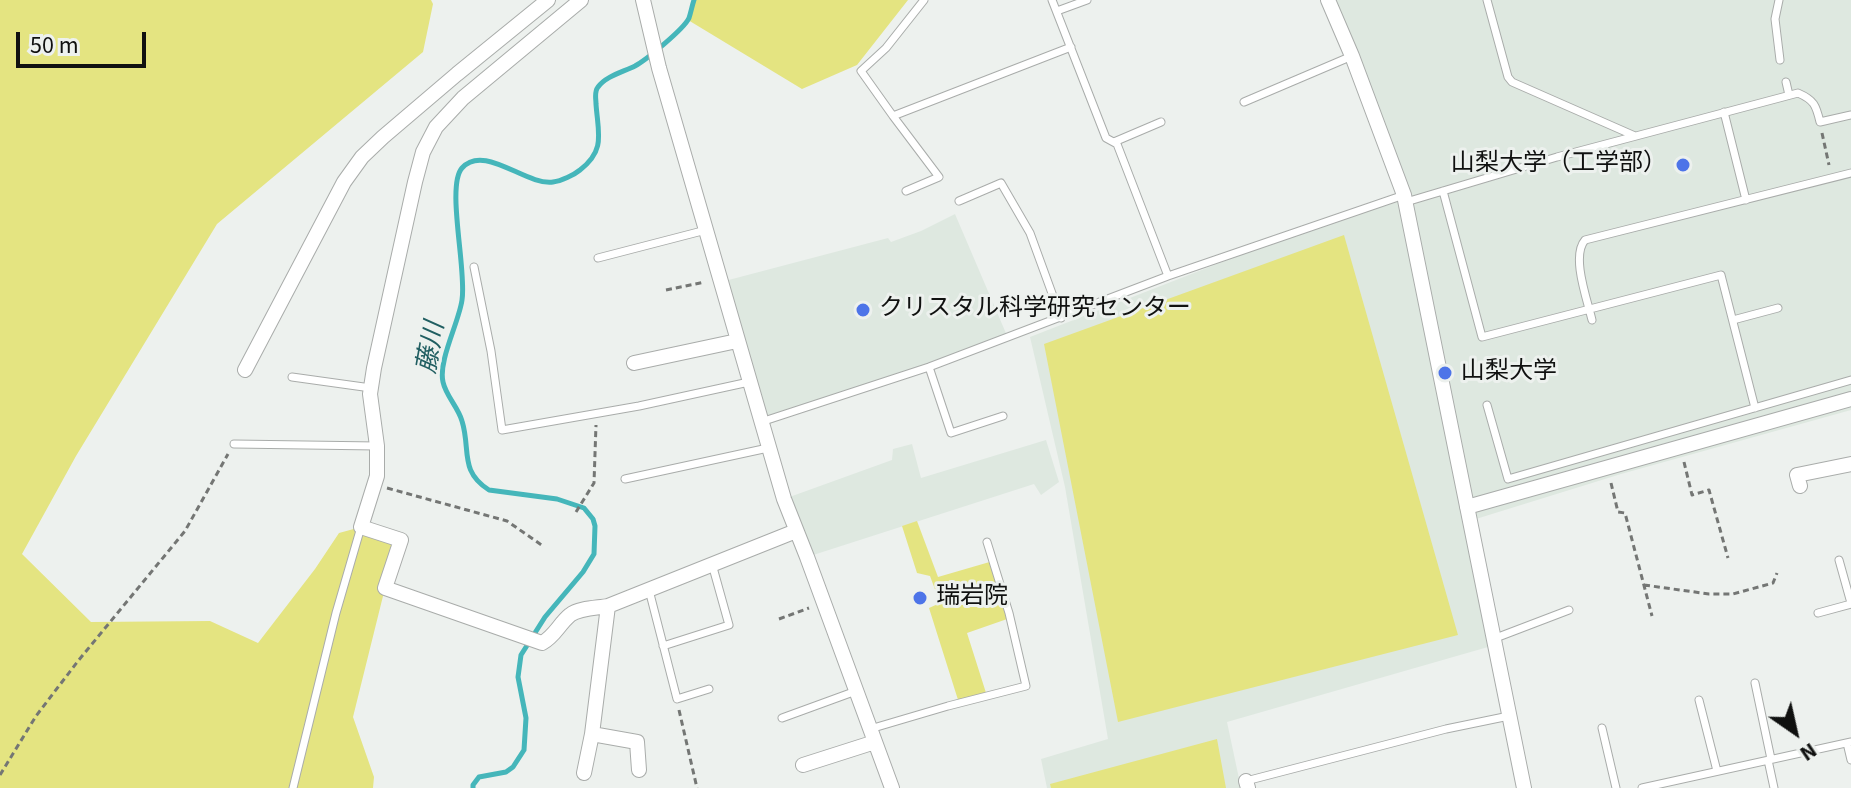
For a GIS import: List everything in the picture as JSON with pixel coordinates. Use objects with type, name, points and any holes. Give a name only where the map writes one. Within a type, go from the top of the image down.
[{"type":"street","points":[[245,370],[344,182],[362,157],[548,0]]},
{"type":"street","points":[[581,0],[463,98],[436,127],[423,152],[370,394],[377,446],[377,476],[361,527],[401,540],[385,588],[542,643],[551,638],[570,615],[608,606],[796,531]]},
{"type":"street","points":[[643,0],[659,68],[768,448],[892,788]]},
{"type":"street","points":[[1328,0],[1405,198],[1524,788]]},
{"type":"street","points":[[634,363],[737,341]]},
{"type":"street","points":[[1467,507],[1851,399]]},
{"type":"street","points":[[1800,486],[1797,475],[1851,464]]},
{"type":"street","points":[[584,773],[608,606]]},
{"type":"street","points":[[592,734],[637,742],[639,770]]},
{"type":"street","points":[[803,765],[873,735]]},
{"type":"lane","points":[[906,191],[939,177],[861,71],[886,48],[924,0]]},
{"type":"lane","points":[[1052,0],[1106,138],[1117,144],[1168,276]]},
{"type":"lane","points":[[1057,11],[1087,0]]},
{"type":"lane","points":[[1487,0],[1512,82],[1635,136]]},
{"type":"lane","points":[[1779,0],[1775,19],[1780,60]]},
{"type":"lane","points":[[893,116],[1071,47]]},
{"type":"lane","points":[[1244,102],[1352,56]]},
{"type":"lane","points":[[1786,82],[1789,95]]},
{"type":"lane","points":[[760,422],[929,367],[1168,276],[1405,198],[1443,191],[1557,157],[1798,93],[1816,105],[1820,122],[1851,115]]},
{"type":"lane","points":[[1724,112],[1746,200]]},
{"type":"lane","points":[[1114,142],[1161,122]]},
{"type":"lane","points":[[1592,320],[1578,260],[1579,246],[1585,240],[1851,173]]},
{"type":"lane","points":[[959,201],[1001,183],[1030,233],[1061,318]]},
{"type":"lane","points":[[1443,191],[1482,337],[1721,275],[1755,408]]},
{"type":"lane","points":[[598,258],[706,230]]},
{"type":"lane","points":[[474,267],[491,351],[502,430],[749,382]]},
{"type":"lane","points":[[1733,320],[1778,308]]},
{"type":"lane","points":[[929,367],[951,433],[1003,416]]},
{"type":"lane","points":[[292,377],[371,388]]},
{"type":"lane","points":[[1487,405],[1508,479],[1851,380]]},
{"type":"lane","points":[[234,444],[377,446]]},
{"type":"lane","points":[[625,479],[768,448]]},
{"type":"lane","points":[[293,788],[336,613],[361,527]]},
{"type":"lane","points":[[873,735],[948,706],[1026,686],[1009,613],[987,542]]},
{"type":"lane","points":[[1818,613],[1851,603],[1839,560]]},
{"type":"lane","points":[[663,646],[729,625],[712,564]]},
{"type":"lane","points":[[648,589],[677,699],[709,689]]},
{"type":"lane","points":[[1493,639],[1569,610]]},
{"type":"lane","points":[[1755,683],[1774,788]]},
{"type":"lane","points":[[782,718],[856,691]]},
{"type":"lane","points":[[1699,700],[1717,771]]},
{"type":"lane","points":[[1247,785],[1446,729],[1509,716]]},
{"type":"lane","points":[[1602,728],[1616,788]]},
{"type":"lane","points":[[1642,788],[1673,784],[1717,771],[1849,743],[1851,760]]},
{"type":"path","points":[[1820,122],[1831,178]]},
{"type":"path","points":[[666,290],[720,278]]},
{"type":"path","points":[[576,512],[594,483],[596,414]]},
{"type":"path","points":[[0,775],[36,716],[61,683],[185,531],[234,444]]},
{"type":"path","points":[[1680,447],[1692,495],[1709,490],[1728,558]]},
{"type":"path","points":[[1608,467],[1618,512],[1625,513],[1652,616]]},
{"type":"path","points":[[375,485],[507,521],[543,546]]},
{"type":"path","points":[[1644,585],[1709,594],[1733,594],[1773,583],[1777,573]]},
{"type":"path","points":[[779,619],[824,602]]},
{"type":"path","points":[[677,699],[697,788]]},
{"type":"shaded area","points":[[0,0],[431,0],[433,4],[423,52],[217,224],[76,456],[22,554],[91,622],[210,621],[258,643],[339,533],[361,527],[401,540],[385,588],[353,717],[374,777],[373,788],[0,788]]},
{"type":"shaded area","points":[[694,0],[908,0],[857,65],[802,89],[688,20]]},
{"type":"shaded area","name":"山梨大学","points":[[1336,0],[1851,0],[1851,410],[1621,474],[1463,523],[1488,647],[1227,722],[1241,788],[1047,788],[1041,759],[1108,739],[1065,487],[1030,337],[1409,189]]},
{"type":"shaded area","name":"クリスタル科学研究センター","points":[[955,214],[1008,338],[760,422],[721,282],[888,238],[891,242]]},
{"type":"shaded area","points":[[1344,235],[1458,635],[1118,722],[1044,344]]},
{"type":"shaded area","points":[[1046,440],[1059,482],[1041,495],[1034,484],[807,557],[784,499],[892,460],[893,449],[912,444],[921,478]]},
{"type":"shaded area","points":[[917,521],[938,577],[993,561],[1010,618],[967,633],[987,696],[959,703],[929,608],[940,603],[930,576],[917,573],[902,526]]},
{"type":"shaded area","points":[[1217,739],[1226,788],[1051,788],[1050,784]]},
{"type":"waterway","name":"藤川","points":[[473,788],[479,777],[506,772],[513,767],[524,750],[526,718],[518,677],[521,655],[545,617],[594,554],[595,526],[584,508],[557,499],[489,490],[473,475],[462,421],[445,387],[442,373],[462,300],[456,210],[458,178],[462,168],[482,160],[542,182],[560,180],[580,170],[597,148],[598,87],[610,77],[640,63],[673,36],[689,18],[694,0]]},
{"type":"place","name":"山梨大学（工学部）","points":[[1683,165]]},
{"type":"place","name":"クリスタル科学研究センター","points":[[863,310]]},
{"type":"place","name":"山梨大学","points":[[1445,373]]},
{"type":"place","name":"瑞岩院","points":[[920,598]]}]
